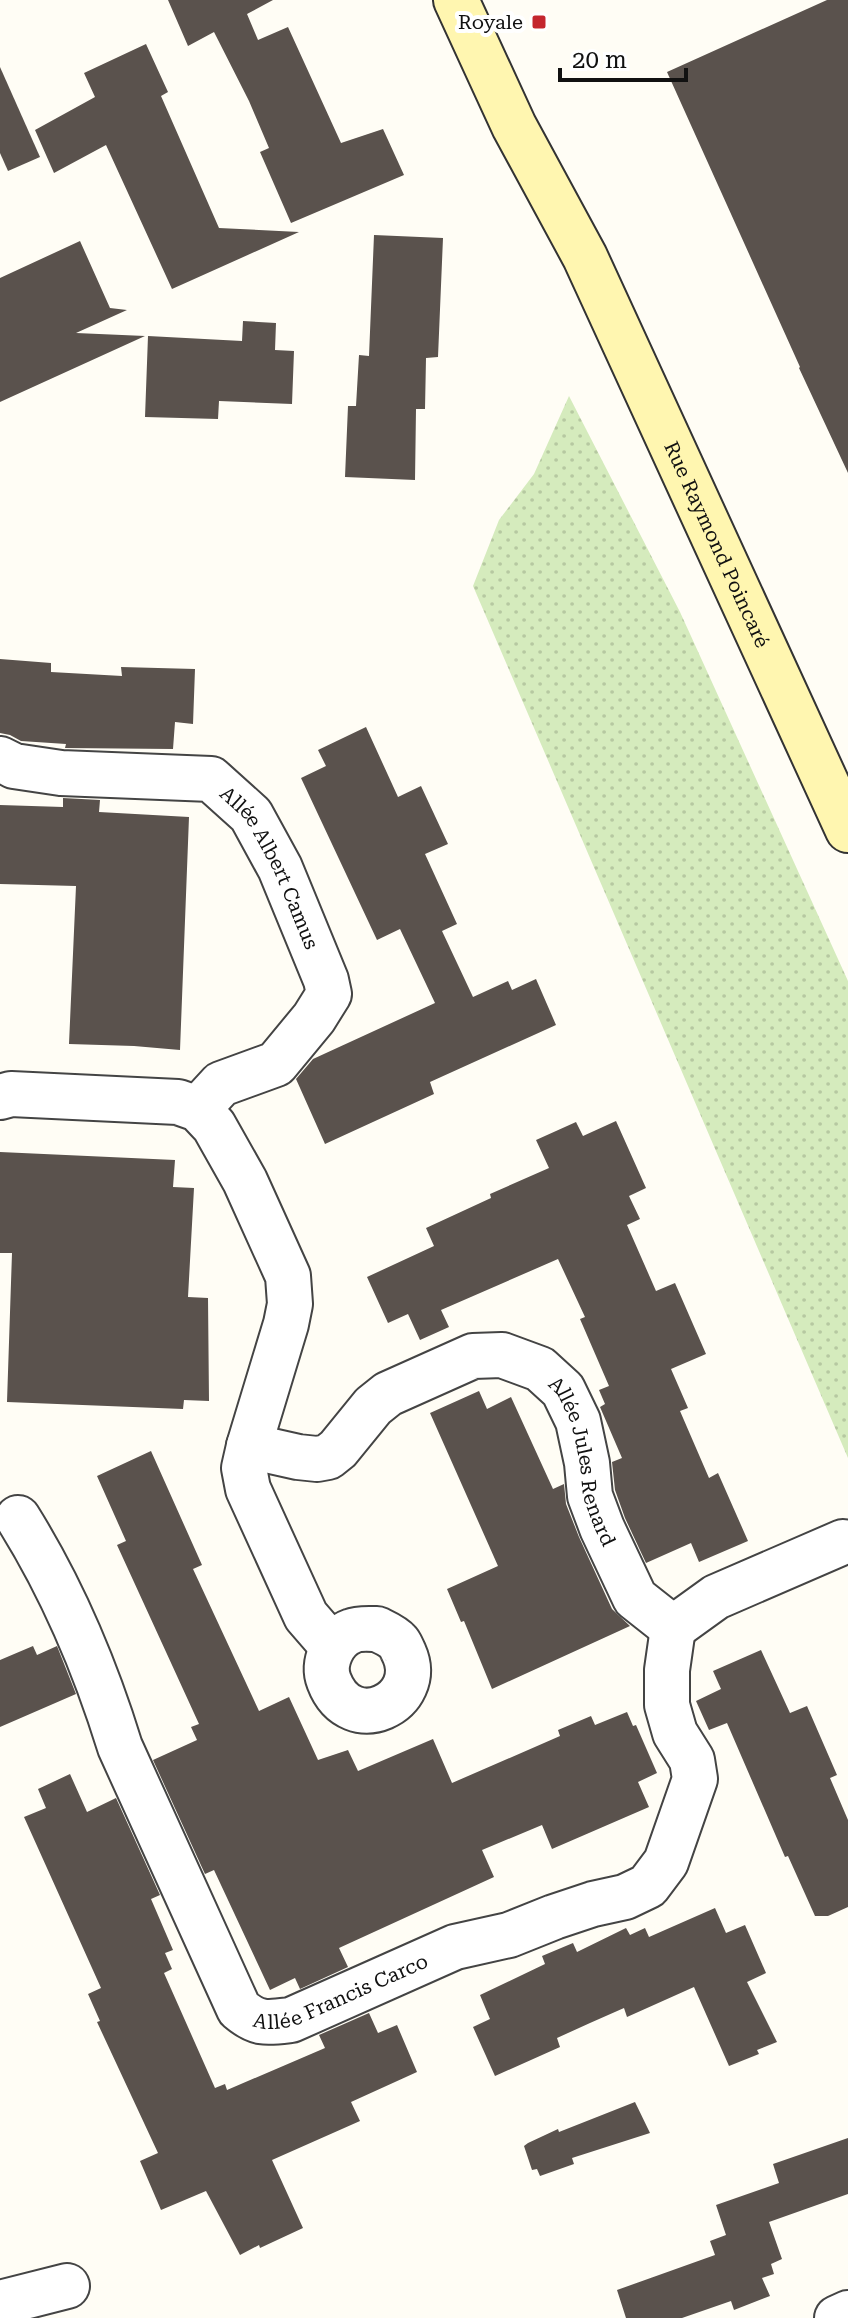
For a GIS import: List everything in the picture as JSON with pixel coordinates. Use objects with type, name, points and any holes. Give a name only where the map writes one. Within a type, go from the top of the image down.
[{"type":"main road","name":"Rue Raymond Poincaré","points":[[456,0],[514,126],[585,257],[848,830]]},
{"type":"main road","name":"Rue Raymond Poincaré","points":[[489,0],[549,140],[585,257]]},
{"type":"street","name":"Allée Albert Camus","points":[[0,759],[14,766],[61,773],[211,779],[251,815],[280,868],[329,994],[314,1018],[276,1064],[221,1084],[198,1109]]},
{"type":"street","points":[[0,1097],[11,1094],[178,1102],[198,1109],[214,1126],[245,1181],[288,1276],[290,1304],[286,1324],[244,1468],[248,1489],[306,1616],[332,1646]]},
{"type":"street","name":"Allée Jules Renard","points":[[249,1446],[298,1457],[328,1457],[373,1406],[388,1394],[473,1356],[502,1355],[540,1369],[563,1390],[578,1421],[590,1496],[635,1598],[673,1628]]},
{"type":"street","name":"Allée Francis Carco","points":[[18,1518],[46,1563],[82,1640],[120,1747],[239,2009],[252,2020],[267,2023],[291,2020],[455,1947],[509,1935],[593,1904],[625,1897],[648,1886],[666,1862],[695,1779],[692,1760],[675,1733],[667,1705],[667,1670],[673,1628]]},
{"type":"street","points":[[673,1628],[716,1597],[843,1542]]},
{"type":"street","points":[[0,2303],[67,2286]]},
{"type":"street","points":[[837,2318],[848,2313]]},
{"type":"green space","points":[[569,396],[680,612],[848,981],[848,1458],[473,586],[499,520],[534,474]]},
{"type":"building","points":[[168,0],[273,0],[247,14],[258,40],[288,27],[341,143],[383,129],[404,175],[291,223],[260,152],[269,148],[214,32],[188,46]]},
{"type":"building","points":[[827,0],[848,0],[848,473],[667,72]]},
{"type":"building","points":[[146,44],[168,92],[161,96],[219,228],[299,232],[172,289],[106,145],[54,173],[35,130],[95,97],[84,73]]},
{"type":"building","points":[[0,67],[40,157],[8,171],[0,153]]},
{"type":"building","points":[[374,235],[443,238],[438,357],[426,358],[425,409],[416,409],[415,480],[345,477],[348,406],[356,406],[359,355],[369,356]]},
{"type":"building","points":[[80,241],[110,308],[127,310],[76,333],[145,336],[0,402],[0,278]]},
{"type":"building","points":[[243,321],[276,323],[275,350],[294,351],[292,404],[219,401],[218,419],[145,417],[148,336],[242,341]]},
{"type":"building","points":[[0,659],[51,663],[51,672],[122,676],[121,667],[195,669],[193,724],[175,722],[173,749],[65,748],[66,744],[21,741],[0,733]]},
{"type":"building","points":[[366,727],[398,797],[421,786],[448,844],[425,854],[457,924],[442,931],[473,997],[508,981],[512,990],[536,979],[556,1025],[430,1082],[434,1094],[325,1144],[296,1079],[313,1059],[435,1003],[400,929],[377,940],[301,778],[326,766],[318,750]]},
{"type":"building","points":[[63,798],[100,800],[99,812],[189,817],[180,1050],[69,1044],[76,886],[0,884],[0,805],[63,807]]},
{"type":"building","points":[[616,1121],[646,1188],[629,1196],[640,1219],[627,1225],[656,1291],[675,1283],[706,1354],[671,1369],[688,1408],[680,1411],[709,1478],[718,1473],[748,1541],[699,1562],[691,1543],[646,1563],[625,1518],[615,1490],[612,1462],[622,1458],[600,1407],[605,1404],[599,1390],[609,1386],[580,1319],[585,1317],[558,1259],[441,1310],[449,1327],[420,1340],[408,1314],[388,1323],[367,1277],[434,1246],[426,1228],[491,1198],[490,1194],[549,1168],[536,1140],[576,1122],[583,1136]]},
{"type":"building","points":[[0,1152],[175,1160],[173,1187],[194,1188],[188,1297],[208,1298],[209,1401],[184,1400],[183,1409],[7,1402],[12,1253],[0,1253]]},
{"type":"building","points":[[479,1391],[487,1409],[511,1397],[553,1489],[564,1484],[566,1504],[612,1609],[630,1626],[492,1689],[447,1589],[498,1566],[430,1413]]},
{"type":"building","points":[[151,1451],[202,1565],[193,1569],[259,1711],[289,1697],[318,1760],[348,1750],[358,1771],[433,1739],[452,1783],[560,1736],[558,1730],[591,1716],[595,1725],[627,1712],[657,1773],[638,1782],[649,1807],[552,1849],[542,1825],[482,1850],[494,1877],[339,1948],[348,1967],[300,1989],[295,1978],[270,1990],[214,1870],[205,1874],[153,1760],[197,1740],[191,1727],[199,1724],[117,1545],[126,1541],[97,1476]]},
{"type":"building","points":[[33,1646],[37,1655],[57,1646],[76,1694],[0,1727],[0,1660]]},
{"type":"building","points":[[761,1650],[790,1713],[807,1706],[837,1775],[830,1778],[848,1820],[848,1907],[828,1916],[815,1916],[788,1856],[785,1857],[727,1723],[709,1730],[696,1701],[721,1689],[713,1671]]},
{"type":"building","points":[[70,1774],[87,1812],[116,1798],[160,1895],[151,1899],[173,1950],[165,1953],[172,1969],[164,1973],[215,2088],[225,2084],[227,2090],[325,2048],[319,2035],[369,2013],[378,2033],[397,2025],[417,2072],[351,2102],[360,2121],[272,2160],[303,2228],[260,2248],[259,2245],[240,2255],[206,2191],[161,2210],[140,2161],[158,2153],[97,2022],[100,2021],[88,1994],[101,1988],[24,1817],[46,1808],[38,1789]]},
{"type":"building","points":[[715,1908],[726,1933],[745,1925],[766,1973],[747,1982],[777,2042],[757,2050],[759,2054],[729,2066],[694,1987],[627,2017],[624,2008],[590,2023],[557,2038],[560,2047],[495,2076],[473,2027],[490,2019],[480,1995],[545,1964],[542,1956],[573,1943],[577,1952],[626,1928],[630,1935],[645,1928],[649,1937]]},
{"type":"building","points":[[635,2102],[650,2133],[572,2158],[574,2164],[540,2176],[537,2169],[532,2170],[524,2146],[528,2143]]},
{"type":"building","points":[[848,2138],[848,2194],[769,2222],[782,2259],[771,2264],[774,2274],[762,2278],[770,2296],[734,2310],[731,2301],[682,2318],[626,2318],[617,2290],[715,2255],[710,2241],[726,2235],[716,2205],[779,2183],[773,2164]]},
{"type":"place","name":"Royale","points":[[539,22]]}]
